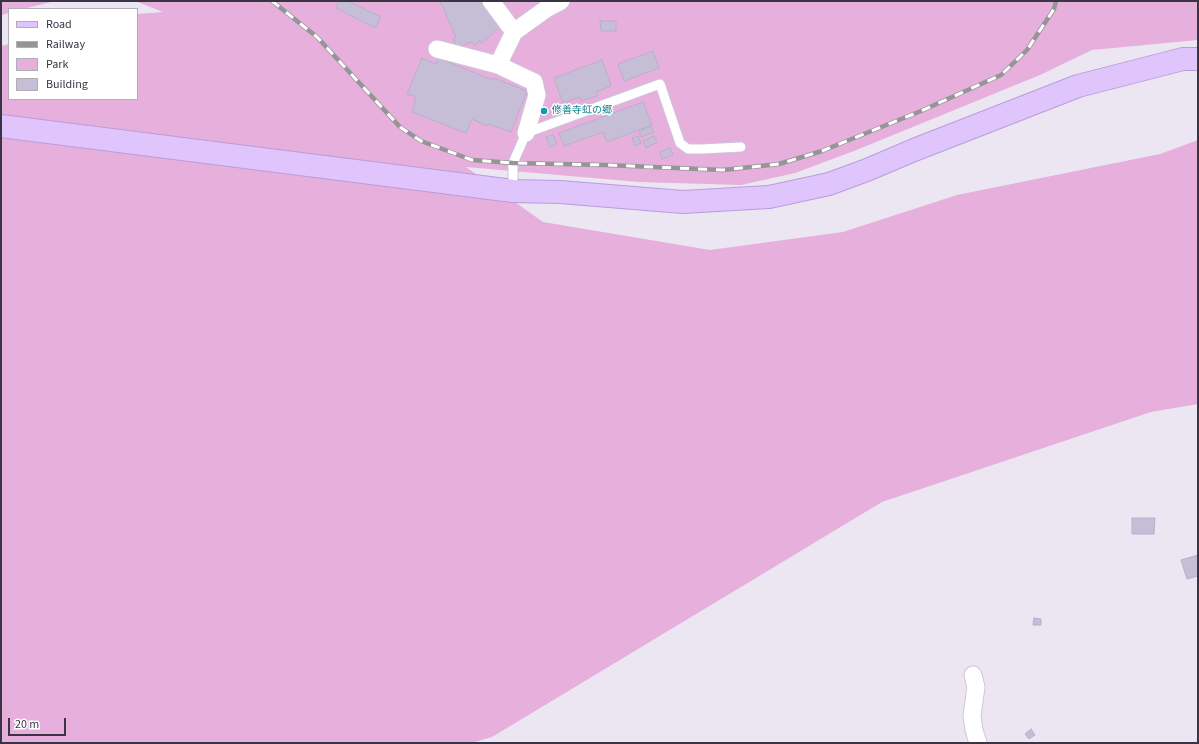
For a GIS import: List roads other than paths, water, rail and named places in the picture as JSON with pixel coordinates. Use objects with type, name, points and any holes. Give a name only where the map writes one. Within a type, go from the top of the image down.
[{"type":"street","points":[[491,1],[514,32]]},
{"type":"street","points":[[498,65],[514,32],[546,9],[561,1]]},
{"type":"street","points":[[437,49],[498,65],[534,82],[536,95],[526,133]]},
{"type":"street","points":[[1,126],[513,191],[560,192],[683,202],[769,197],[829,184],[1078,86],[1183,59],[1198,59]]},
{"type":"street","points":[[973,675],[976,687],[972,716],[978,743]]},
{"type":"lane","points":[[513,191],[514,163],[526,133],[660,84],[680,143],[688,149],[702,150],[741,147]]},
{"type":"railway","points":[[272,1],[317,37],[400,127],[421,141],[472,160],[513,163],[723,170],[779,164],[822,151],[921,111],[1001,75],[1027,50],[1054,9],[1056,1]]},
{"type":"place","name":"修善寺虹の郷","points":[[544,111]]}]
